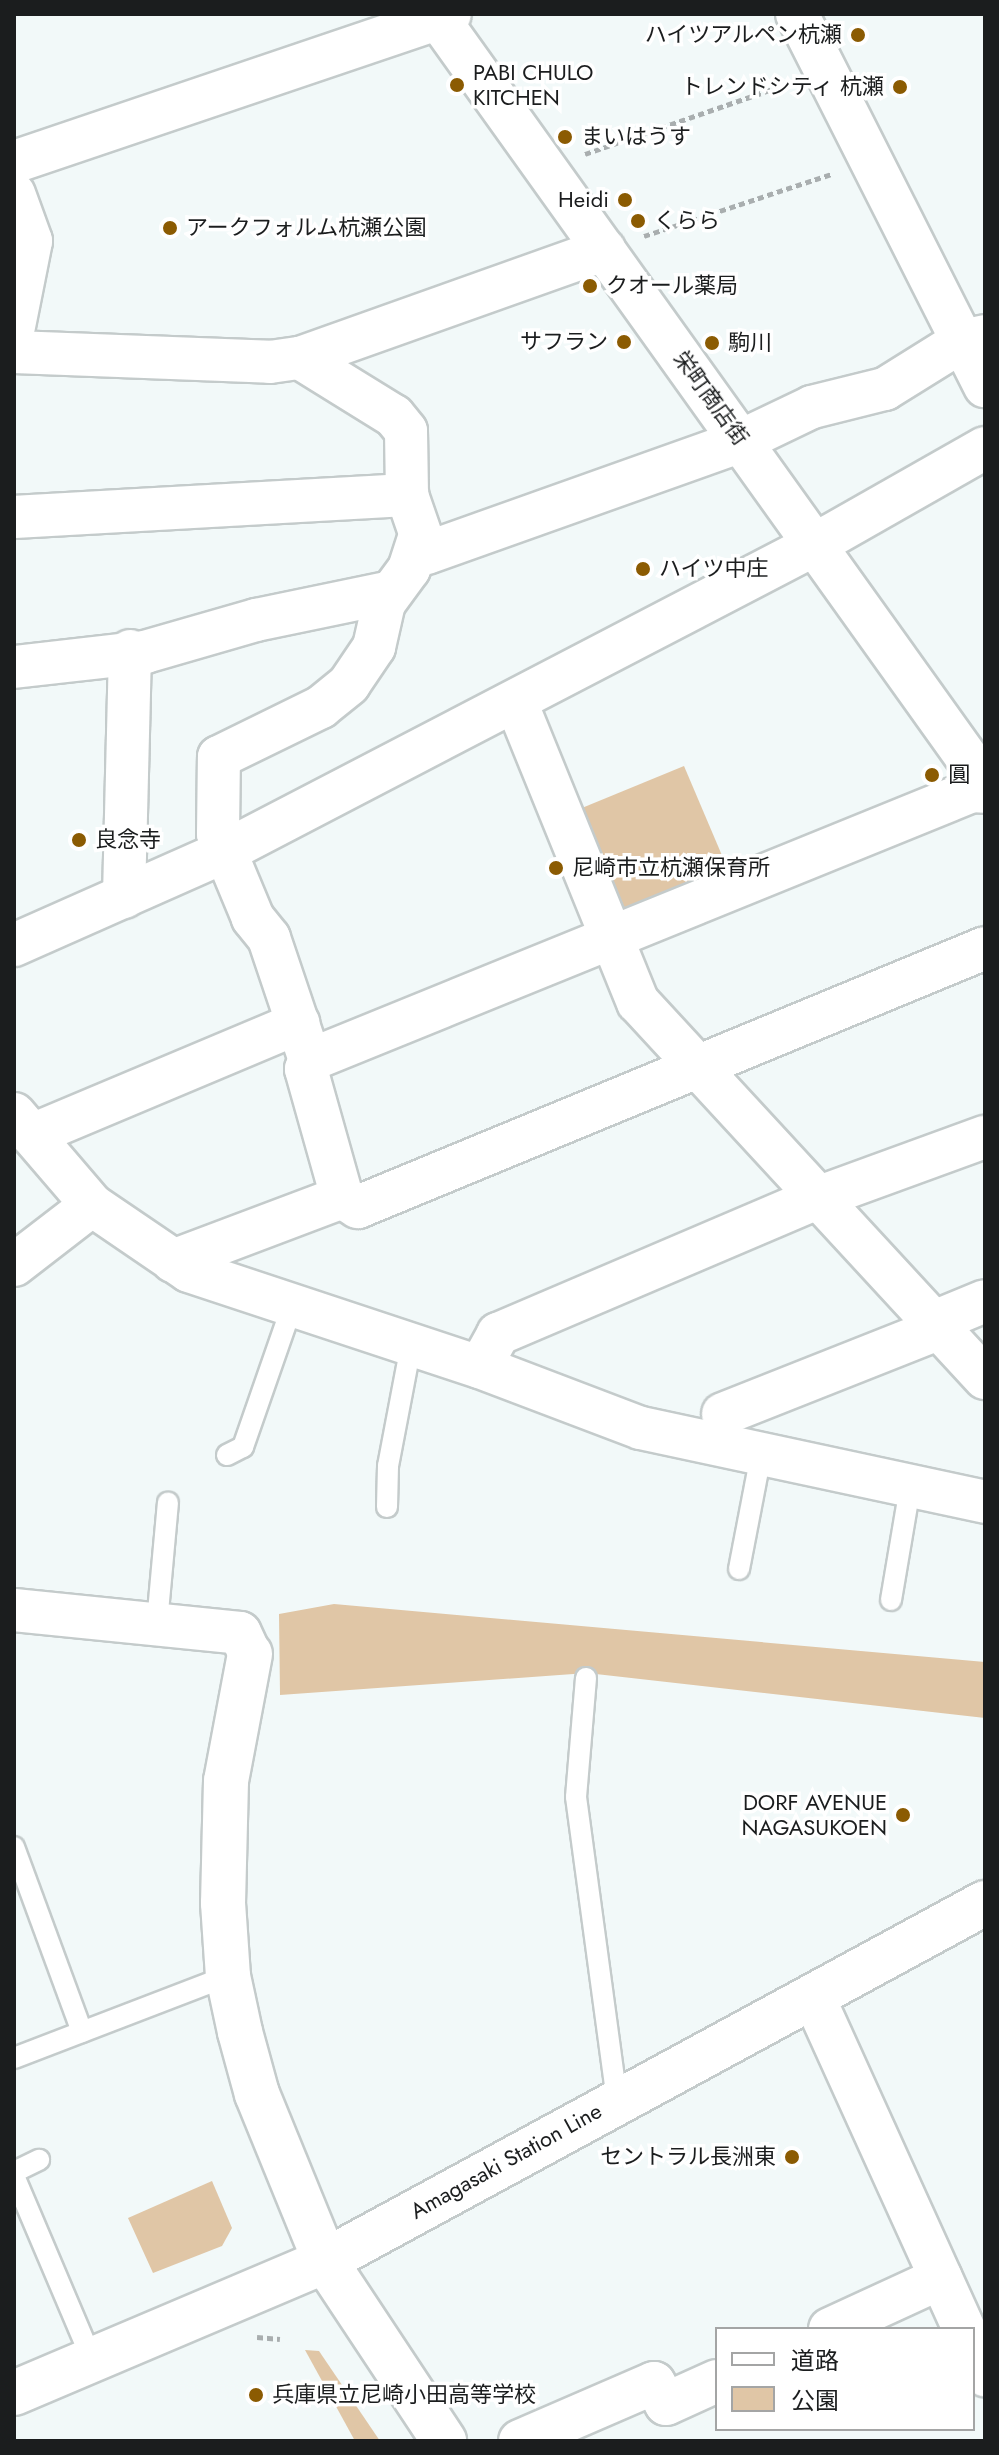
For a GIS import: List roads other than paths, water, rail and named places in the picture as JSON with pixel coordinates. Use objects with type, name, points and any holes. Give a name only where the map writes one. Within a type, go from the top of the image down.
[{"type":"main road","points":[[250,1654],[226,1781],[223,1903],[228,1976],[257,2094],[325,2261],[444,2441]]},
{"type":"main road","name":"Amagasaki Station Line","points":[[14,2393],[325,2261],[985,1903]]},
{"type":"street","points":[[797,14],[871,161],[973,339],[985,386]]},
{"type":"street","points":[[14,162],[441,15]]},
{"type":"street","name":"栄町商店街","points":[[441,15],[545,168],[985,783]]},
{"type":"street","points":[[14,194],[31,241],[14,326]]},
{"type":"street","points":[[14,352],[270,362],[300,358],[604,250]]},
{"type":"street","points":[[300,358],[394,416],[406,431],[407,495],[427,553],[741,441],[812,407],[885,389],[973,339]]},
{"type":"street","points":[[14,945],[224,852],[816,544],[985,448]]},
{"type":"street","points":[[14,517],[407,495]]},
{"type":"street","points":[[420,535],[409,569],[391,592],[374,647],[349,684],[321,707],[219,757],[218,834],[253,918],[269,938],[304,1041],[306,1069],[342,1197],[358,1207],[985,948]]},
{"type":"street","points":[[14,667],[130,651],[145,652],[256,620],[391,592]]},
{"type":"street","points":[[124,897],[130,651]]},
{"type":"street","points":[[516,702],[638,1002],[694,1068],[985,1378]]},
{"type":"street","points":[[985,792],[972,791],[613,939],[304,1041],[23,1124],[92,1205],[173,1261],[291,1309],[480,1367],[641,1428],[985,1502]]},
{"type":"street","points":[[480,1367],[498,1334],[817,1198],[985,1137]]},
{"type":"street","points":[[173,1261],[342,1197]]},
{"type":"street","points":[[14,1265],[92,1205]]},
{"type":"street","points":[[723,1414],[935,1326],[985,1301]]},
{"type":"street","points":[[14,1610],[240,1633],[250,1654]]},
{"type":"street","points":[[813,1996],[963,2327]]},
{"type":"street","points":[[834,2327],[941,2278]]},
{"type":"street","points":[[520,2441],[654,2383],[666,2404],[715,2382]]},
{"type":"lane","points":[[227,1455],[243,1447],[291,1309]]},
{"type":"lane","points":[[387,1507],[388,1466],[411,1345]]},
{"type":"lane","points":[[739,1569],[761,1455]]},
{"type":"lane","points":[[891,1600],[910,1488]]},
{"type":"lane","points":[[157,1623],[168,1503]]},
{"type":"lane","points":[[586,1678],[576,1797],[617,2100]]},
{"type":"lane","points":[[14,1847],[82,2032]]},
{"type":"lane","points":[[14,2058],[228,1976]]},
{"type":"lane","points":[[39,2160],[14,2174],[93,2362]]},
{"type":"place","name":"ハイツアルペン杭瀬","points":[[858,35]]},
{"type":"place","name":"PABI CHULO KITCHEN","points":[[457,85]]},
{"type":"place","name":"トレンドシティ 杭瀬","points":[[900,87]]},
{"type":"place","name":"まいはうす","points":[[565,137]]},
{"type":"place","name":"Heidi","points":[[625,200]]},
{"type":"place","name":"くらら","points":[[638,221]]},
{"type":"place","name":"アークフォルム杭瀬公園","points":[[170,228]]},
{"type":"place","name":"クオール薬局","points":[[590,286]]},
{"type":"place","name":"サフラン","points":[[624,342]]},
{"type":"place","name":"駒川","points":[[712,343]]},
{"type":"place","name":"ハイツ中庄","points":[[643,569]]},
{"type":"place","name":"圓","points":[[932,775]]},
{"type":"place","name":"良念寺","points":[[79,840]]},
{"type":"place","name":"尼崎市立杭瀬保育所","points":[[556,868]]},
{"type":"place","name":"DORF AVENUE NAGASUKOEN","points":[[903,1815]]},
{"type":"place","name":"セントラル長洲東","points":[[792,2157]]},
{"type":"place","name":"兵庫県立尼崎小田高等学校","points":[[256,2395]]}]
